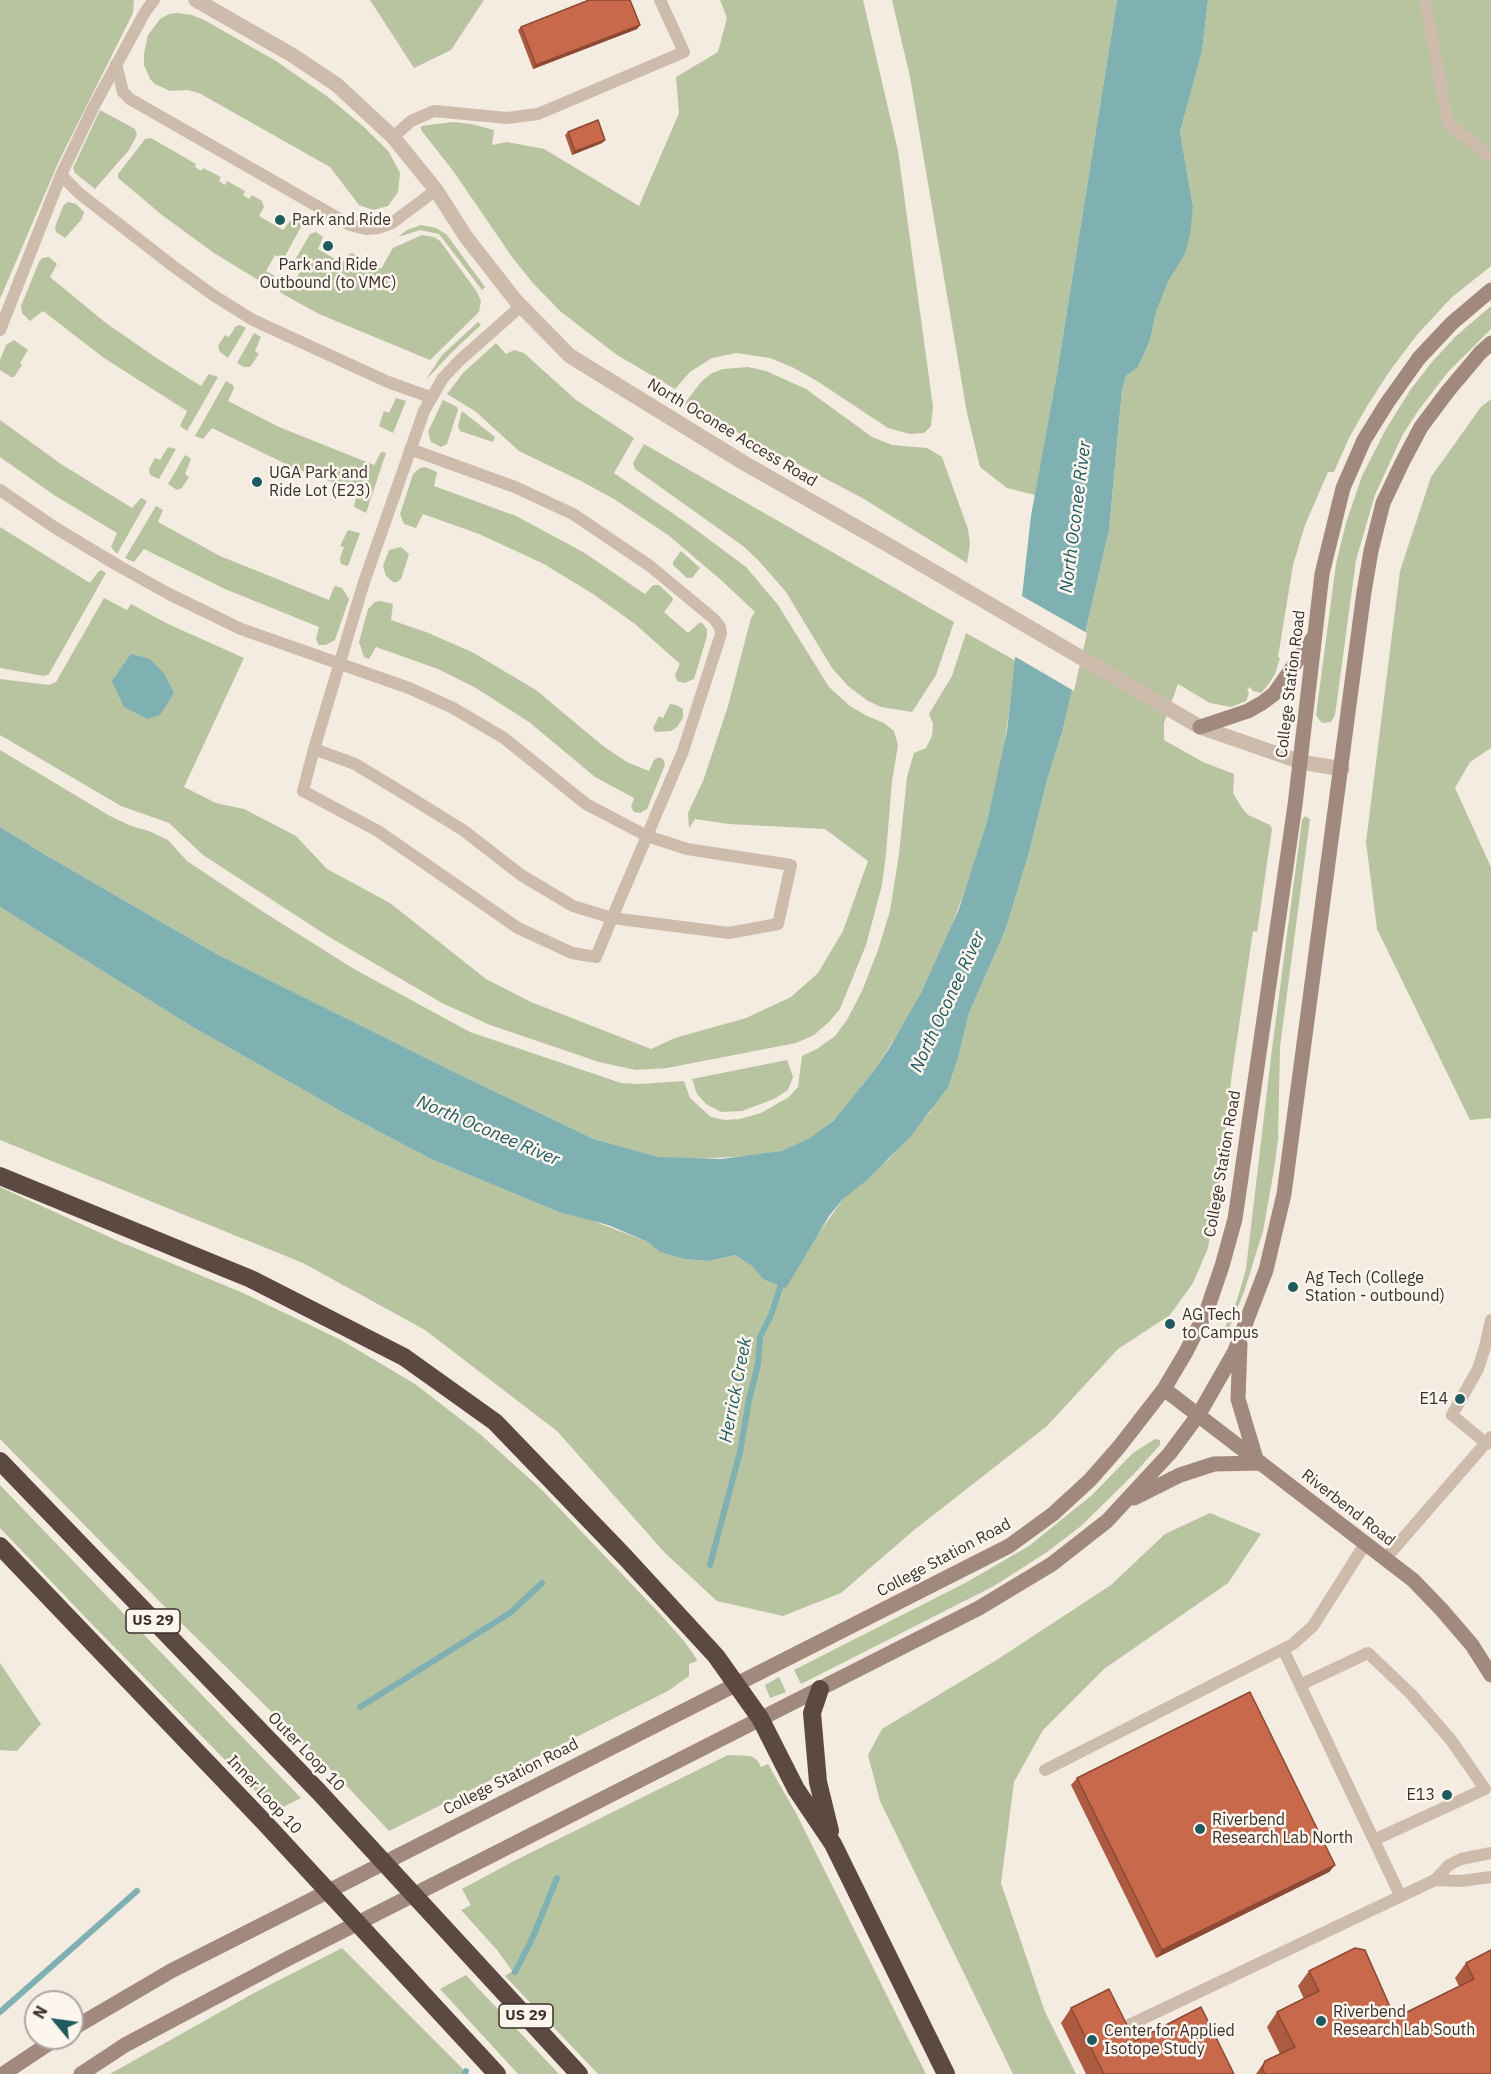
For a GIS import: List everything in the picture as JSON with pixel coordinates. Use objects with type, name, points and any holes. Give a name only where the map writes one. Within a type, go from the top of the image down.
[{"type":"highway","points":[[0,1176],[251,1279],[404,1357],[495,1422],[625,1557],[716,1656],[736,1683],[760,1718],[796,1789],[833,1844],[946,2074]]},
{"type":"highway","name":"Outer Loop 10","points":[[0,1461],[319,1792],[579,2074]]},
{"type":"highway","name":"Inner Loop 10","points":[[0,1546],[264,1822],[497,2074]]},
{"type":"highway","points":[[820,1689],[812,1713],[818,1782],[833,1844]]},
{"type":"main road","name":"College Station Road","points":[[84,2022],[171,1971],[1009,1546],[1053,1514],[1090,1480],[1119,1447],[1164,1389],[1186,1352],[1207,1310],[1235,1219],[1301,762],[1322,574],[1343,488],[1364,440],[1419,358],[1452,323],[1491,290]]},
{"type":"main road","points":[[81,2074],[125,2044],[288,1958],[979,1608],[1052,1564],[1107,1521],[1170,1453],[1199,1414],[1240,1338],[1266,1270],[1284,1194],[1364,592],[1371,551],[1383,504],[1421,427],[1448,390],[1480,353],[1491,344]]},
{"type":"main road","points":[[1200,727],[1262,704],[1274,693],[1315,636]]},
{"type":"main road","points":[[1124,1504],[1180,1475],[1214,1464],[1258,1461],[1238,1399],[1240,1338]]},
{"type":"main road","name":"Riverbend Road","points":[[1164,1389],[1413,1580],[1472,1645],[1491,1675]]},
{"type":"main road","points":[[3,2074],[39,2050]]},
{"type":"street","name":"North Oconee Access Road","points":[[196,0],[292,55],[337,85],[393,137],[436,190],[466,237],[521,306],[570,356],[744,463],[1200,727],[1301,762],[1342,769]]},
{"type":"lane","points":[[0,330],[61,175],[116,64],[154,0]]},
{"type":"lane","points":[[393,137],[411,121],[434,111],[507,118],[538,114],[684,52],[660,0]]},
{"type":"lane","points":[[1425,0],[1448,122],[1491,157]]},
{"type":"lane","points":[[116,64],[123,92],[130,99],[350,225],[366,229],[379,228],[392,223],[436,190]]},
{"type":"lane","points":[[61,175],[80,194],[173,266],[213,295],[254,320],[369,374],[430,398]]},
{"type":"lane","points":[[410,449],[515,487],[573,514],[650,566],[714,619],[720,627],[721,634],[683,751],[596,957],[572,953],[518,928],[378,831],[303,791],[364,582],[410,449],[430,398],[443,378],[459,361],[521,306]]},
{"type":"lane","points":[[0,490],[54,527],[169,594],[241,629],[409,688],[474,719],[504,738],[586,804],[647,836],[687,849],[791,865],[777,924],[729,933],[612,918],[573,906],[521,875],[463,830],[403,793],[355,764],[314,749]]},
{"type":"lane","points":[[1385,1559],[1489,1440],[1452,1415],[1478,1369],[1491,1320]]},
{"type":"lane","points":[[1045,1770],[1293,1644],[1313,1626],[1365,1544]]},
{"type":"lane","points":[[1283,1649],[1400,1895]]},
{"type":"lane","points":[[1300,1685],[1368,1653],[1411,1694],[1451,1740],[1485,1789],[1374,1839]]},
{"type":"lane","points":[[1125,2027],[1435,1880],[1449,1865],[1461,1859],[1491,1853]]},
{"type":"lane","points":[[1435,1880],[1461,1881],[1491,1877]]},
{"type":"green space","points":[[0,0],[134,0],[133,13],[59,161],[0,299]]},
{"type":"green space","points":[[370,0],[484,0],[451,50],[414,68]]},
{"type":"green space","points":[[720,0],[863,0],[898,151],[933,407],[931,426],[924,433],[910,434],[888,428],[817,381],[770,358],[736,353],[712,358],[690,372],[675,389],[617,355],[560,311],[532,282],[512,257],[454,172],[421,130],[421,126],[453,122],[494,130],[492,145],[507,142],[544,149],[639,206],[679,113],[676,77],[718,52],[727,18]]},
{"type":"green space","points":[[892,0],[1117,0],[1035,495],[1007,488],[980,467],[967,413],[910,77]]},
{"type":"green space","points":[[1208,0],[1491,0],[1491,266],[1451,298],[1416,336],[1366,408],[1334,472],[1328,472],[1305,525],[1293,565],[1278,657],[1280,658],[1275,674],[1268,685],[1261,693],[1253,691],[1250,687],[1247,690],[1249,693],[1246,701],[1231,707],[1210,703],[1178,684],[1164,723],[1164,740],[1203,762],[1234,774],[1233,793],[1242,808],[1248,815],[1270,825],[1272,829],[1257,932],[1253,931],[1232,1073],[1220,1182],[1208,1248],[1193,1283],[1170,1315],[1118,1349],[1047,1426],[913,1531],[841,1593],[783,1616],[717,1601],[665,1553],[557,1431],[425,1330],[303,1263],[0,1140],[0,907],[191,1026],[351,1117],[433,1160],[559,1212],[588,1219],[648,1242],[661,1252],[684,1259],[709,1261],[735,1255],[752,1266],[763,1279],[816,1237],[843,1199],[890,1158],[930,1112],[959,1054],[969,1013],[1005,931],[1063,729],[1109,530],[1122,390],[1126,376],[1138,367],[1150,340],[1156,312],[1168,282],[1185,254],[1193,207],[1180,132],[1202,51]]},
{"type":"green space","points":[[177,13],[192,15],[206,21],[276,61],[328,97],[364,127],[389,152],[400,173],[398,192],[388,206],[373,210],[359,205],[330,167],[199,93],[188,90],[170,91],[155,84],[150,79],[144,65],[148,35],[160,19]]},
{"type":"green space","points":[[100,110],[135,129],[137,135],[129,150],[95,189],[75,173],[73,168]]},
{"type":"green space","points":[[151,138],[196,164],[195,167],[201,171],[203,168],[221,177],[219,181],[225,185],[227,181],[245,191],[243,195],[249,199],[252,195],[262,201],[264,207],[259,216],[283,230],[294,219],[302,225],[283,260],[275,255],[266,271],[275,276],[269,285],[214,253],[162,215],[118,178],[118,174],[145,139]]},
{"type":"green space","points":[[68,202],[76,204],[84,212],[82,219],[65,238],[56,232],[55,227],[63,206]]},
{"type":"green space","points":[[421,225],[436,228],[447,235],[485,287],[482,290],[439,234],[420,230],[398,237],[407,230]]},
{"type":"green space","points":[[316,232],[323,237],[318,249],[342,263],[352,253],[381,269],[393,248],[422,235],[434,237],[440,241],[477,292],[481,301],[479,312],[430,360],[319,314],[281,293],[279,288],[283,281],[292,286],[301,270],[292,265],[310,234]]},
{"type":"green space","points":[[49,257],[57,264],[50,277],[106,323],[201,386],[209,374],[218,377],[187,431],[180,426],[187,411],[104,358],[43,311],[30,321],[22,313],[21,306],[39,262],[42,258]]},
{"type":"green space","points":[[1491,306],[1491,329],[1448,372],[1418,411],[1403,434],[1375,495],[1356,560],[1335,715],[1331,722],[1323,723],[1316,715],[1336,564],[1346,523],[1362,476],[1386,429],[1411,389],[1455,337]]},
{"type":"green space","points":[[478,322],[481,325],[425,381],[442,355]]},
{"type":"green space","points":[[236,326],[246,328],[228,358],[220,352],[218,346],[225,335],[229,337]]},
{"type":"green space","points":[[254,333],[261,337],[255,351],[259,354],[250,367],[244,367],[237,363]]},
{"type":"green space","points":[[14,340],[28,350],[20,363],[22,365],[14,377],[11,377],[0,370],[0,360],[6,345]]},
{"type":"green space","points":[[496,343],[506,354],[514,350],[524,353],[576,400],[634,438],[614,473],[746,567],[778,605],[829,687],[850,706],[884,723],[894,731],[898,745],[892,781],[882,885],[866,945],[840,1009],[814,1035],[796,1043],[667,1068],[636,1070],[599,1062],[490,1025],[442,1003],[326,935],[203,855],[169,823],[121,806],[0,735],[0,679],[49,685],[56,682],[104,598],[127,610],[131,604],[168,624],[244,658],[184,787],[216,803],[244,809],[296,836],[327,869],[390,903],[486,979],[531,1002],[651,1049],[675,1038],[746,1018],[791,997],[818,973],[843,931],[868,861],[825,829],[729,824],[695,819],[689,828],[688,813],[703,781],[728,706],[751,618],[755,612],[668,535],[614,499],[519,451],[475,411],[447,394],[463,373]]},
{"type":"green space","points":[[748,367],[766,371],[806,389],[872,437],[892,445],[927,448],[942,457],[968,529],[970,544],[967,563],[864,499],[684,404],[702,381],[712,373],[723,369]]},
{"type":"green space","points":[[226,381],[234,388],[228,401],[279,427],[374,465],[381,452],[386,453],[366,513],[354,507],[357,492],[290,466],[212,428],[203,439],[195,436]]},
{"type":"green space","points":[[396,398],[406,401],[393,433],[379,426],[384,411],[389,413]]},
{"type":"green space","points":[[1491,399],[1491,748],[1470,762],[1455,788],[1491,867],[1491,1118],[1470,1120],[1377,929],[1366,842],[1400,571],[1431,477],[1481,407]]},
{"type":"green space","points":[[443,400],[457,407],[458,410],[447,444],[441,447],[431,442],[428,432]]},
{"type":"green space","points":[[462,411],[495,437],[493,442],[460,431],[458,426]]},
{"type":"green space","points":[[0,420],[61,464],[132,508],[141,498],[147,501],[117,554],[111,547],[117,533],[54,495],[0,457]]},
{"type":"green space","points":[[644,444],[954,622],[936,675],[912,712],[881,707],[868,701],[848,686],[832,668],[786,592],[759,561],[743,546],[635,469],[633,463]]},
{"type":"green space","points":[[168,447],[176,449],[159,479],[150,475],[149,469],[155,458],[160,460]]},
{"type":"green space","points":[[185,455],[191,459],[185,474],[189,477],[182,488],[177,490],[168,484]]},
{"type":"green space","points":[[425,467],[437,472],[434,486],[516,516],[583,552],[645,594],[653,585],[659,585],[673,600],[664,612],[688,633],[699,623],[707,629],[694,679],[684,683],[677,681],[675,675],[680,664],[635,624],[593,594],[544,564],[479,534],[423,514],[416,528],[404,524],[400,514],[413,474]]},
{"type":"green space","points":[[156,506],[163,510],[158,522],[220,556],[329,600],[334,587],[342,588],[349,599],[335,640],[326,645],[319,645],[316,639],[319,627],[225,589],[144,549],[134,562],[125,558]]},
{"type":"green space","points":[[0,527],[90,583],[101,570],[106,573],[49,674],[44,676],[0,668]]},
{"type":"green space","points":[[348,530],[360,533],[348,566],[341,564],[340,558],[344,547],[340,546]]},
{"type":"green space","points":[[401,547],[409,554],[401,579],[393,582],[386,576],[383,566],[389,550]]},
{"type":"green space","points":[[681,551],[700,568],[692,578],[687,578],[673,565]]},
{"type":"green space","points":[[375,602],[393,604],[391,620],[472,652],[536,690],[603,746],[627,762],[649,771],[654,760],[659,757],[663,759],[665,765],[647,809],[640,813],[634,812],[631,807],[634,798],[595,777],[529,722],[476,688],[438,669],[376,647],[369,659],[364,657],[359,642],[368,609]]},
{"type":"green space","points":[[966,633],[1016,661],[1002,762],[969,880],[947,938],[921,993],[873,1072],[837,1117],[810,1139],[782,1151],[751,1156],[690,1159],[659,1157],[594,1139],[215,953],[0,827],[0,750],[110,816],[168,840],[187,861],[265,913],[354,969],[470,1032],[621,1083],[684,1081],[690,1098],[711,1117],[725,1120],[740,1119],[761,1113],[789,1097],[798,1087],[802,1056],[835,1036],[847,1020],[862,991],[890,911],[907,777],[914,753],[926,748],[932,736],[933,723],[929,714],[952,676]]},
{"type":"green space","points":[[670,704],[683,709],[683,718],[671,731],[655,732],[653,728],[659,716],[663,718]]},
{"type":"green space","points":[[1305,816],[1310,819],[1280,1047],[1278,1139],[1274,1170],[1263,1231],[1245,1289],[1227,1334],[1219,1341],[1237,1300],[1246,1269],[1271,1057],[1302,820]]},
{"type":"green space","points":[[787,1060],[793,1077],[788,1090],[774,1099],[742,1111],[721,1112],[706,1104],[697,1094],[692,1079]]},
{"type":"green space","points":[[0,1187],[118,1241],[243,1293],[341,1340],[415,1384],[481,1435],[541,1489],[660,1614],[696,1658],[697,1661],[689,1664],[689,1676],[668,1691],[389,1831],[344,1783],[159,1601],[0,1439]]},
{"type":"green space","points":[[1155,1439],[1160,1440],[1160,1445],[1133,1475],[1081,1526],[1047,1552],[994,1586],[801,1684],[794,1670],[967,1582],[1029,1546],[1092,1495],[1133,1453]]},
{"type":"green space","points":[[0,1485],[301,1798],[275,1811],[87,1619],[0,1528]]},
{"type":"green space","points":[[1210,1513],[1261,1534],[1228,1583],[1104,1669],[1043,1730],[1014,1782],[1001,1883],[1045,2012],[1076,2074],[1013,2074],[880,1801],[868,1755],[882,1729],[995,1661],[1111,1585],[1165,1534]]},
{"type":"green space","points":[[0,1663],[41,1724],[17,1751],[0,1750]]},
{"type":"green space","points":[[779,1677],[786,1692],[770,1698],[765,1685]]},
{"type":"green space","points":[[728,1755],[751,1756],[761,1767],[768,1764],[797,1815],[926,2074],[598,2074],[505,1976],[512,1971],[498,1951],[461,1910],[471,1905],[462,1889]]},
{"type":"green space","points":[[342,1948],[468,2074],[110,2074],[254,1993]]},
{"type":"green space","points":[[466,1975],[559,2074],[518,2074],[440,1989]]},
{"type":"water","name":"North Oconee River","points":[[1117,0],[1208,0],[1202,51],[1180,132],[1193,207],[1185,254],[1168,282],[1156,312],[1150,340],[1138,367],[1126,376],[1122,390],[1109,530],[1063,729],[1005,931],[969,1013],[948,1087],[911,1136],[867,1180],[843,1199],[829,1216],[786,1288],[763,1279],[752,1266],[735,1255],[709,1261],[684,1259],[660,1252],[648,1242],[608,1225],[559,1212],[433,1160],[351,1117],[191,1026],[0,907],[0,827],[215,953],[594,1139],[659,1157],[721,1159],[782,1151],[810,1138],[834,1120],[873,1072],[921,993],[959,909],[987,822],[1007,731],[1031,516],[1057,373]]},
{"type":"water","points":[[131,654],[150,659],[164,673],[174,693],[160,715],[148,719],[124,707],[112,681]]},
{"type":"pier","points":[[1020,595],[1087,633],[1074,691],[1014,656]]},
{"type":"building","points":[[589,0],[630,0],[640,25],[536,65],[521,27]]},
{"type":"building","points":[[598,120],[605,140],[575,151],[568,132]]},
{"type":"building","name":"Riverbend Research Lab North","points":[[1250,1692],[1335,1865],[1162,1950],[1077,1778]]},
{"type":"building","name":"Riverbend Research Lab South","points":[[1355,1948],[1365,1950],[1395,2018],[1474,1979],[1466,1963],[1491,1950],[1491,2074],[1265,2074],[1262,2069],[1265,2061],[1295,2047],[1277,2012],[1319,1991],[1309,1971]]},
{"type":"building","name":"Center for Applied Isotope Study","points":[[1109,1989],[1135,2041],[1201,2007],[1234,2074],[1104,2074],[1071,2008]]},
{"type":"waterway","name":"Herrick Creek","points":[[710,1565],[740,1452],[758,1364],[760,1337],[771,1315],[783,1279]]},
{"type":"waterway","points":[[360,1707],[510,1613],[542,1583]]},
{"type":"waterway","name":"Herrick Creek","points":[[515,1972],[532,1939],[557,1878]]},
{"type":"waterway","points":[[0,2012],[137,1891]]},
{"type":"place","name":"Park and Ride","points":[[280,220]]},
{"type":"place","name":"Park and Ride Outbound (to VMC)","points":[[328,246]]},
{"type":"place","name":"UGA Park and Ride Lot (E23)","points":[[257,482]]},
{"type":"place","name":"Ag Tech (College Station - outbound)","points":[[1293,1287]]},
{"type":"place","name":"AG Tech to Campus","points":[[1170,1324]]},
{"type":"place","name":"E14","points":[[1460,1399]]},
{"type":"place","name":"E13","points":[[1447,1795]]},
{"type":"place","name":"Riverbend Research Lab North","points":[[1200,1829]]},
{"type":"place","name":"Riverbend Research Lab South","points":[[1321,2021]]},
{"type":"place","name":"Center for Applied Isotope Study","points":[[1092,2040]]}]
